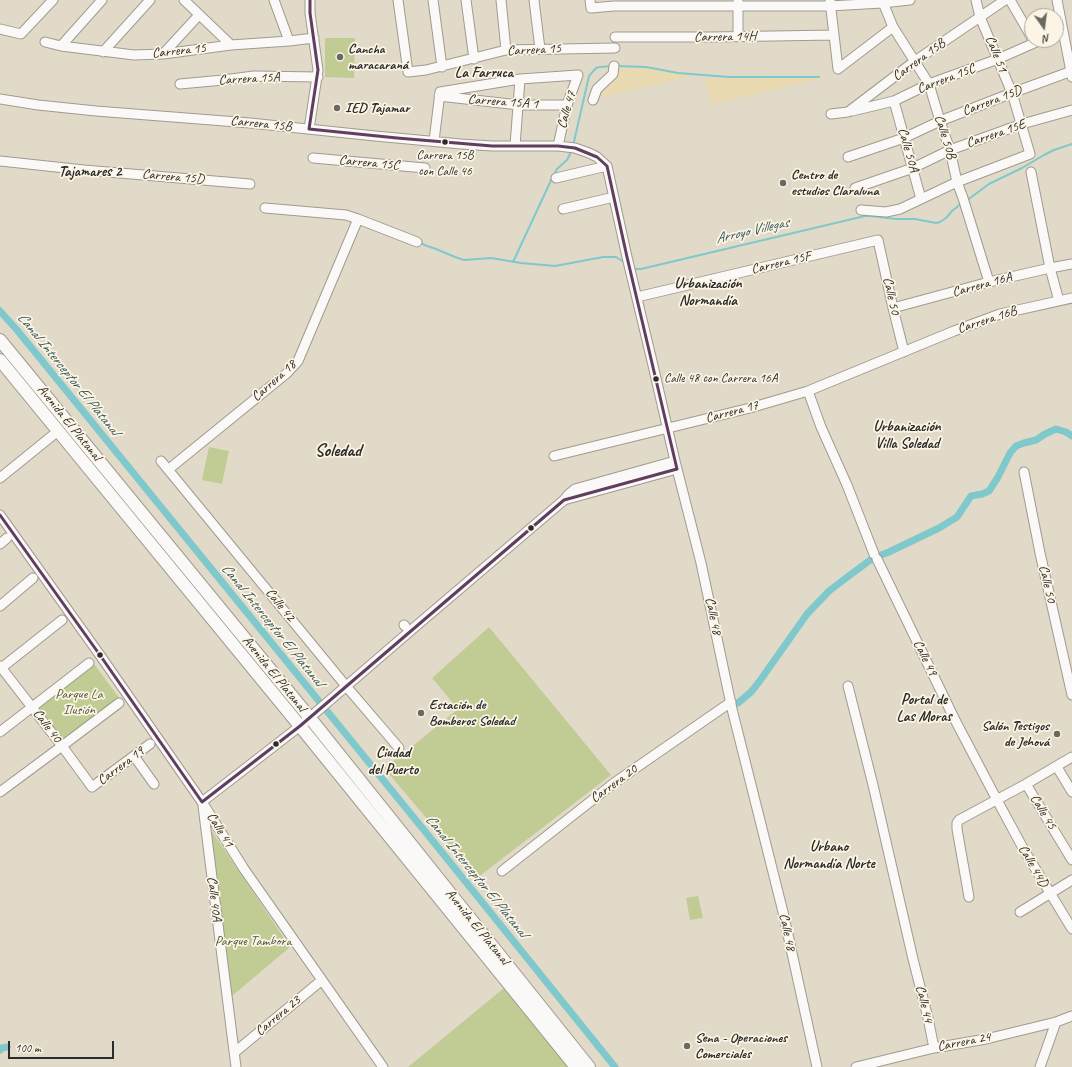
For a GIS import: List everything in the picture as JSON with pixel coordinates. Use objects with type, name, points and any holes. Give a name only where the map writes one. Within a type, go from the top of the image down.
[{"type":"main road","name":"Avenida El Platanal","points":[[0,340],[312,716],[589,1067]]},
{"type":"main road","name":"Avenida El Platanal","points":[[0,360],[300,726],[576,1067]]},
{"type":"street","points":[[0,28],[21,34],[53,0]]},
{"type":"street","points":[[61,46],[102,0]]},
{"type":"street","points":[[103,52],[150,0]]},
{"type":"street","points":[[184,0],[231,46]]},
{"type":"street","points":[[274,0],[289,41]]},
{"type":"street","points":[[309,129],[318,77],[318,63],[310,13],[310,0]]},
{"type":"street","name":"Carrera 15","points":[[398,0],[408,72],[442,67],[506,50],[615,48]]},
{"type":"street","points":[[433,0],[442,67]]},
{"type":"street","points":[[466,0],[474,59]]},
{"type":"street","points":[[501,0],[506,50]]},
{"type":"street","points":[[534,0],[540,49]]},
{"type":"street","points":[[591,4],[614,6],[675,6],[738,3],[830,3],[910,0]]},
{"type":"street","name":"Calle 51","points":[[957,182],[1030,154],[1012,93],[980,17],[976,0]]},
{"type":"street","name":"Carrera 15B","points":[[848,112],[915,62],[1005,0]]},
{"type":"street","points":[[1010,0],[1024,22]]},
{"type":"street","name":"Calle 50B","points":[[882,2],[893,27],[929,84],[950,150],[957,182],[988,282]]},
{"type":"street","points":[[738,3],[738,37]]},
{"type":"street","points":[[830,3],[838,69],[893,27]]},
{"type":"street","points":[[163,54],[199,15]]},
{"type":"street","name":"Carrera 14H","points":[[615,37],[834,35]]},
{"type":"street","points":[[1064,36],[1072,73]]},
{"type":"street","name":"Carrera 15","points":[[45,42],[61,46],[134,55],[163,54],[314,38]]},
{"type":"street","name":"Carrera 15C","points":[[848,112],[894,100],[929,84],[998,59],[1024,46]]},
{"type":"street","points":[[593,100],[598,89],[613,74],[614,66]]},
{"type":"street","name":"Carrera 15D","points":[[848,157],[904,138],[940,121],[1012,93],[1072,73]]},
{"type":"street","name":"Calle 47","points":[[520,79],[578,75],[567,105],[558,146]]},
{"type":"street","name":"Carrera 15A","points":[[180,84],[254,76],[318,77]]},
{"type":"street","points":[[434,141],[440,94],[520,79],[519,105],[514,146]]},
{"type":"street","name":"Carrera 15A 1","points":[[440,94],[519,105],[567,105]]},
{"type":"street","name":"Carrera 15B","points":[[0,99],[38,105],[96,111],[250,123],[492,146],[558,146],[572,148],[597,157],[607,166]]},
{"type":"street","name":"Calle 50A","points":[[894,100],[921,199]]},
{"type":"street","name":"Carrera 15E","points":[[855,188],[913,168],[950,150],[1022,124],[1072,110]]},
{"type":"street","points":[[831,114],[848,112]]},
{"type":"street","name":"Carrera 15C","points":[[313,158],[425,168]]},
{"type":"street","name":"Carrera 15D","points":[[0,161],[84,170],[250,184]]},
{"type":"street","points":[[556,178],[607,166]]},
{"type":"street","name":"Calle 48","points":[[607,166],[626,263],[632,275],[667,429],[701,563],[731,703],[783,912],[817,1067]]},
{"type":"street","points":[[1031,172],[1050,268],[1059,301]]},
{"type":"street","points":[[861,210],[886,212],[900,209],[957,182]]},
{"type":"street","points":[[563,209],[614,197]]},
{"type":"street","points":[[265,208],[346,215],[417,242]]},
{"type":"street","name":"Carrera 18","points":[[168,469],[287,373],[298,360],[358,219]]},
{"type":"street","name":"Carrera 15F","points":[[637,297],[878,240]]},
{"type":"street","name":"Calle 50","points":[[878,240],[904,352]]},
{"type":"street","name":"Carrera 16A","points":[[893,308],[988,282],[1072,264]]},
{"type":"street","name":"Carrera 16B","points":[[904,352],[1000,314],[1072,298]]},
{"type":"street","name":"Carrera 17","points":[[554,456],[750,408],[808,391],[904,352]]},
{"type":"street","name":"Calle 49","points":[[808,391],[821,427],[847,485],[875,556],[954,718],[997,800]]},
{"type":"street","points":[[0,478],[58,431]]},
{"type":"street","name":"Calle 42","points":[[162,460],[346,686],[399,748]]},
{"type":"street","points":[[202,802],[300,726],[569,497],[676,465]]},
{"type":"street","name":"Calle 50","points":[[1024,472],[1040,553],[1072,695]]},
{"type":"street","name":"Calle 41","points":[[0,515],[202,802],[244,869],[383,1067]]},
{"type":"street","points":[[0,606],[33,578]]},
{"type":"street","points":[[1,668],[62,620]]},
{"type":"street","points":[[0,732],[89,663]]},
{"type":"street","name":"Calle 40","points":[[1,668],[92,787]]},
{"type":"street","name":"Calle 44","points":[[848,686],[873,785],[934,1048]]},
{"type":"street","points":[[0,792],[118,703]]},
{"type":"street","name":"Carrera 20","points":[[502,871],[614,783],[731,703]]},
{"type":"street","name":"Carrera 19","points":[[92,787],[150,744]]},
{"type":"street","points":[[134,756],[154,784]]},
{"type":"street","points":[[969,897],[957,829],[959,820],[1072,757]]},
{"type":"street","points":[[1056,767],[1072,792]]},
{"type":"street","name":"Calle 45","points":[[1026,784],[1072,860]]},
{"type":"street","name":"Calle 44D","points":[[997,800],[1024,850],[1072,929]]},
{"type":"street","name":"Calle 40A","points":[[202,802],[236,1067]]},
{"type":"street","points":[[1020,912],[1072,880]]},
{"type":"street","name":"Carrera 23","points":[[235,1052],[322,980]]},
{"type":"street","name":"Carrera 24","points":[[856,1067],[934,1048],[986,1039],[1056,1022],[1072,1016]]},
{"type":"street","points":[[1040,1067],[1056,1022]]},
{"type":"green space","name":"Cancha maracaraná","points":[[325,38],[355,38],[354,78],[325,77]]},
{"type":"green space","points":[[209,447],[229,451],[222,484],[202,480]]},
{"type":"green space","points":[[489,627],[611,775],[477,878],[384,768],[458,709],[432,678]]},
{"type":"green space","name":"Parque La Ilusión","points":[[94,664],[120,699],[64,741],[38,706]]},
{"type":"green space","name":"Parque Tambora","points":[[211,830],[290,947],[232,996],[212,861]]},
{"type":"green space","points":[[698,896],[703,918],[690,920],[686,898]]},
{"type":"green space","points":[[504,988],[568,1067],[408,1067]]},
{"type":"sand","points":[[615,67],[646,67],[697,75],[595,99]]},
{"type":"sand","points":[[705,78],[818,78],[819,79],[711,104]]},
{"type":"waterway","points":[[573,146],[589,76],[596,68],[611,66]]},
{"type":"waterway","points":[[617,66],[646,67],[678,73],[729,77],[819,77]]},
{"type":"waterway","name":"Arroyo Villegas","points":[[966,201],[989,184],[1054,150],[1072,144]]},
{"type":"waterway","points":[[513,262],[554,174],[557,169],[567,160],[572,150]]},
{"type":"waterway","name":"Arroyo Villegas","points":[[633,267],[636,269],[641,269],[865,216],[915,219],[936,223],[946,218],[962,203]]},
{"type":"waterway","name":"Arroyo Villegas","points":[[421,243],[464,260],[491,258],[521,263],[555,266],[603,257],[616,257],[624,262]]},
{"type":"waterway","name":"Canal Interceptor El Platanal","points":[[0,311],[432,840],[615,1067]]},
{"type":"waterway","points":[[738,703],[751,692],[807,614],[829,591],[873,558],[939,528],[957,517],[971,496],[989,491],[1010,453],[1016,446],[1036,440],[1056,429],[1066,432],[1072,436]]},
{"type":"waterway","points":[[0,1050],[7,1047]]},
{"type":"transit line","points":[[0,515],[202,802],[300,726],[564,500],[677,469],[607,166],[597,157],[575,148],[558,146],[492,146],[309,129],[318,70],[310,13],[310,0]]},
{"type":"place","name":"Cancha maracaraná","points":[[340,57]]},
{"type":"place","name":"IED Tajamar","points":[[337,108]]},
{"type":"place","name":"Carrera 15B con Calle 46","points":[[445,142]]},
{"type":"place","name":"Centro de estudios Claraluna","points":[[783,183]]},
{"type":"place","name":"Calle 48 con Carrera 16A","points":[[656,379]]},
{"type":"place","name":"Estación de Bomberos Soledad","points":[[421,713]]},
{"type":"place","name":"Salón Testigos de Jehová","points":[[1057,734]]},
{"type":"place","name":"Sena - Operaciones Comerciales","points":[[687,1046]]},
{"type":"district","name":"La Farruca","points":[[484,73]]},
{"type":"district","name":"Tajamares 2","points":[[90,172]]},
{"type":"district","name":"Urbanización Normandía","points":[[708,292]]},
{"type":"district","name":"Urbanización Villa Soledad","points":[[907,436]]},
{"type":"district","name":"Soledad","points":[[338,451]]},
{"type":"district","name":"Portal de Las Moras","points":[[924,708]]},
{"type":"district","name":"Ciudad del Puerto","points":[[393,762]]},
{"type":"district","name":"Urbano Normandía Norte","points":[[829,856]]}]
